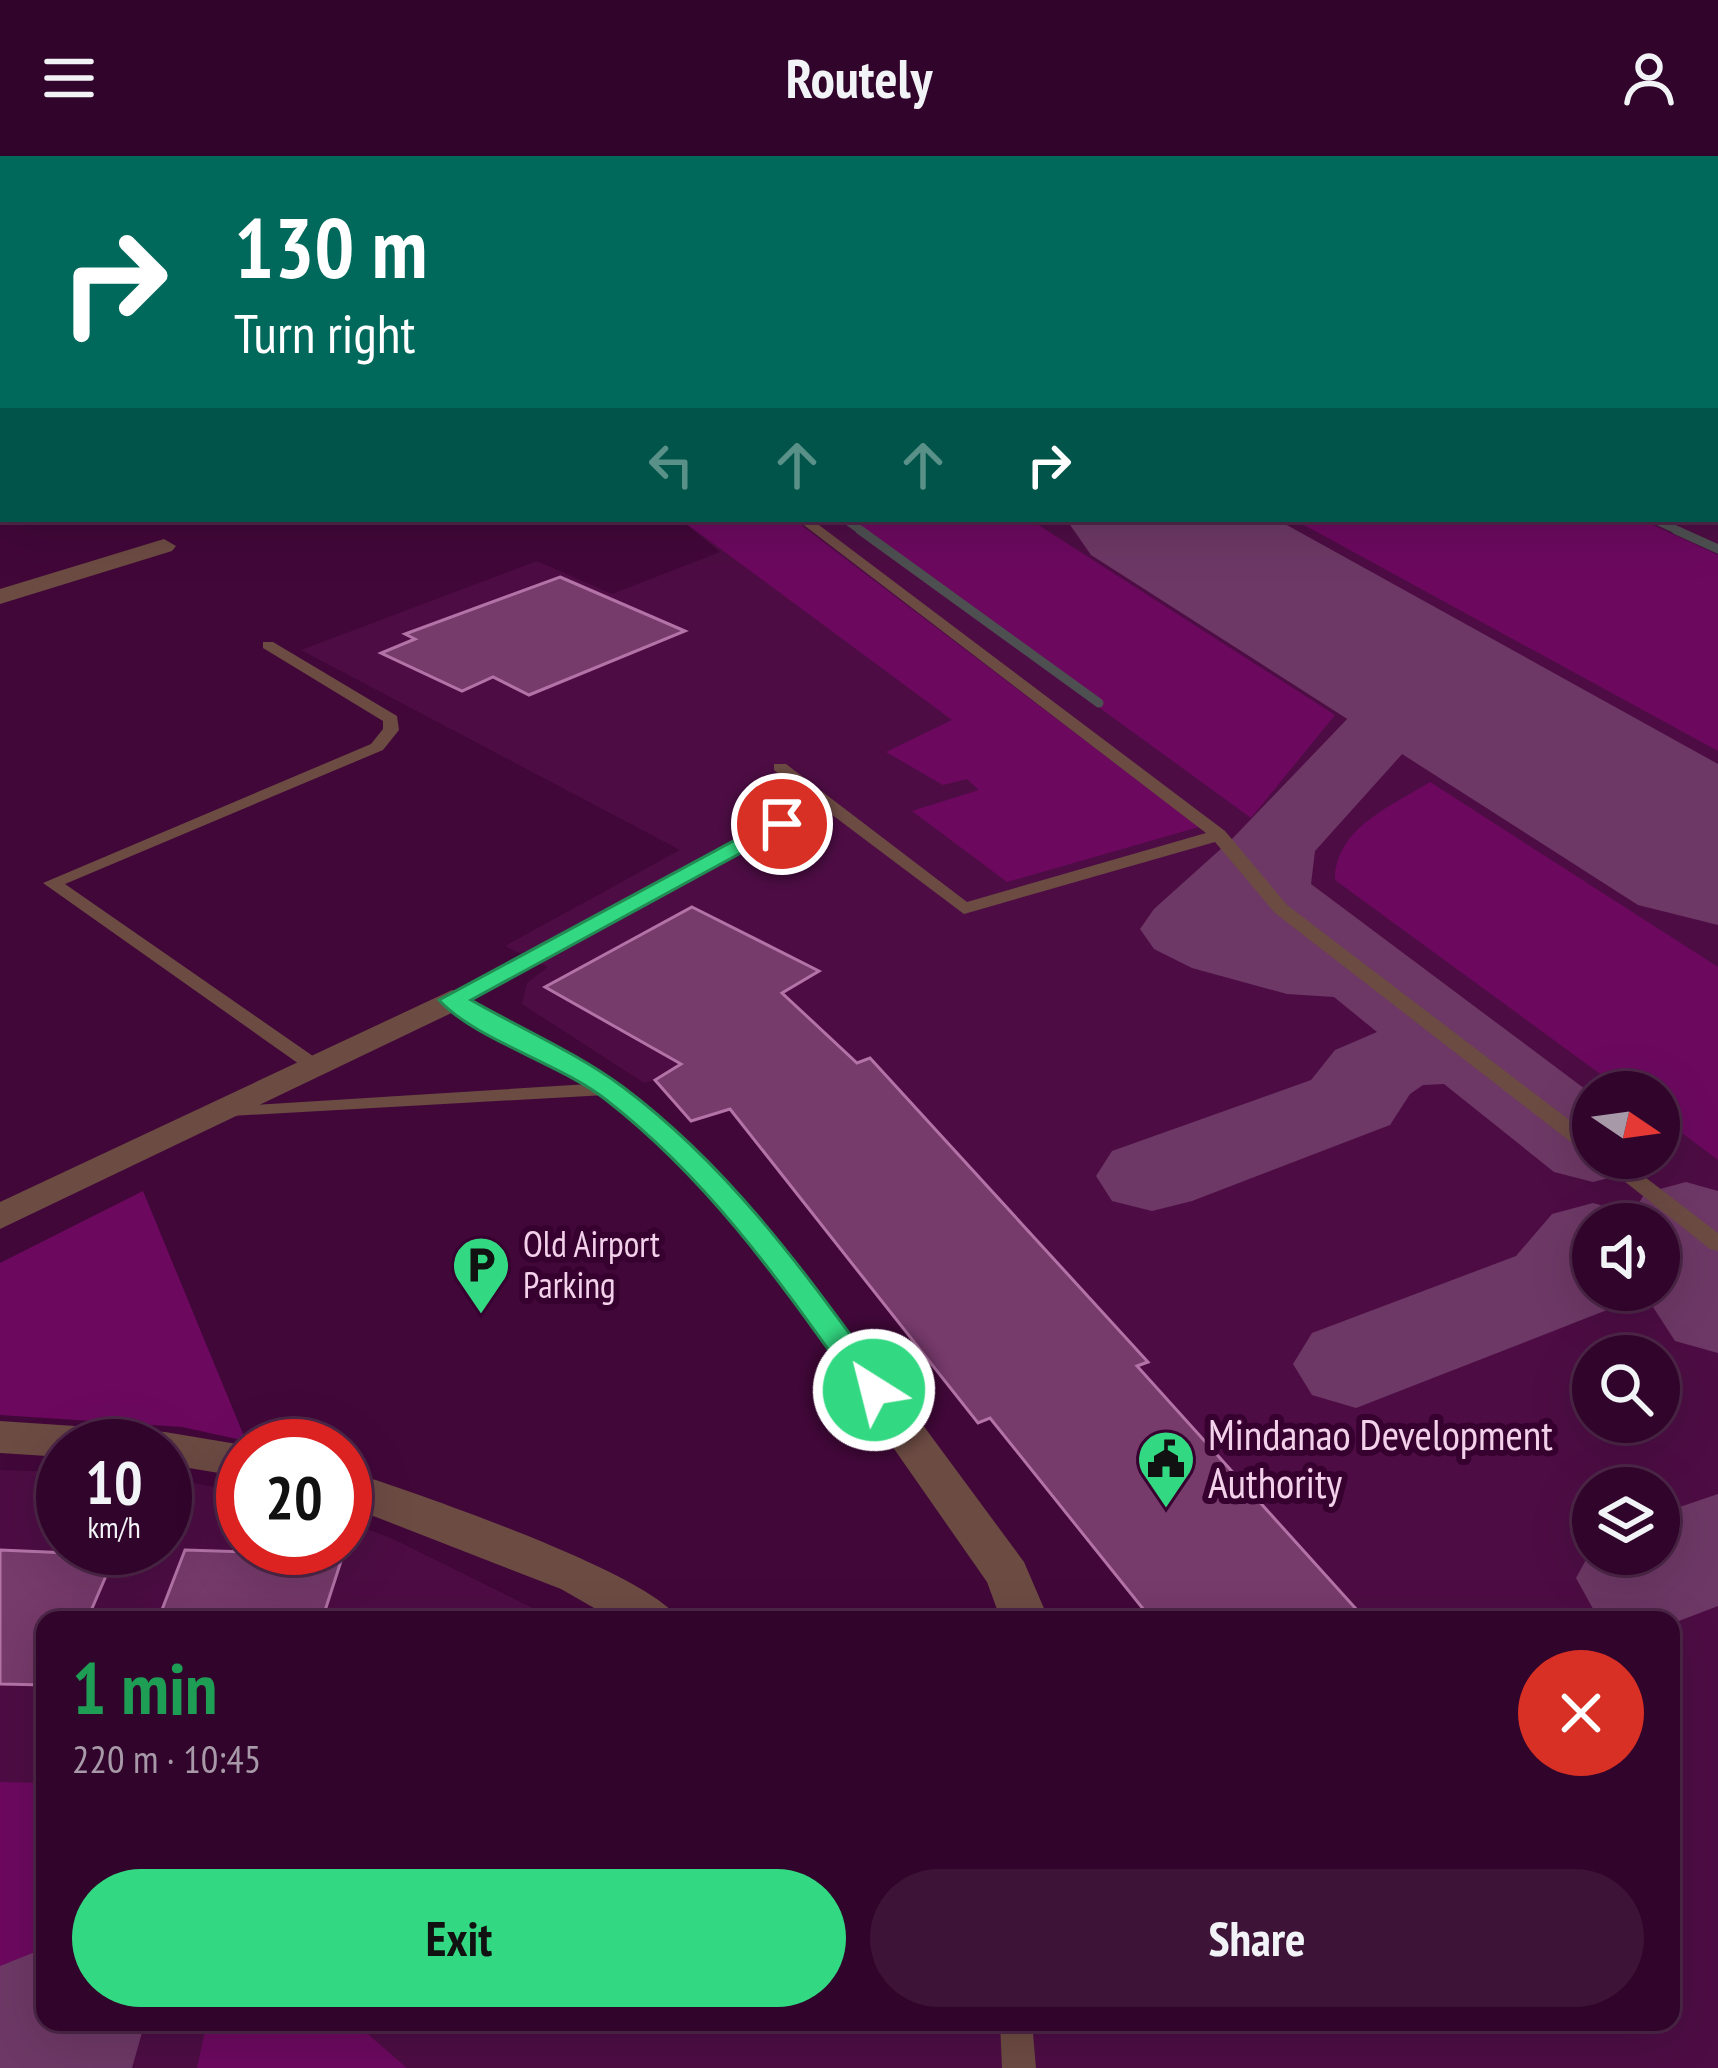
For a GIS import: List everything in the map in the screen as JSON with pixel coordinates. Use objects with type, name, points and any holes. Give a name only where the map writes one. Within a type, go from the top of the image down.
[{"type":"street","points":[[0,597],[164,545]]},
{"type":"street","points":[[0,1217],[452,1000]]},
{"type":"street","points":[[874,1390],[1008,1575],[1022,1611]]},
{"type":"street","points":[[0,1437],[36,1439]]},
{"type":"street","points":[[372,1497],[577,1576],[639,1611]]},
{"type":"lane","points":[[807,522],[1219,835],[1281,909],[1572,1132]]},
{"type":"lane","points":[[268,645],[391,719],[385,739],[377,747],[52,883],[316,1066]]},
{"type":"lane","points":[[780,767],[964,909],[1219,835]]},
{"type":"lane","points":[[452,1000],[824,801]]},
{"type":"lane","points":[[452,1000],[609,1089],[647,1116],[721,1187],[874,1390]]},
{"type":"lane","points":[[220,1113],[609,1089]]},
{"type":"lane","points":[[1633,1179],[1718,1244]]},
{"type":"lane","points":[[1017,2031],[1019,2068]]},
{"type":"shaded area","points":[[684,522],[1718,522],[1718,2068],[0,2068],[0,1470],[36,1471],[36,1575],[192,1575],[192,1483],[216,1487],[216,1575],[372,1575],[372,1531],[539,1611],[36,1611],[36,2031],[1680,2031],[1680,1611],[1145,1611],[991,1418],[978,1423],[730,1110],[691,1121],[655,1080],[644,1083],[522,1004],[527,983],[548,967],[505,946],[680,850],[301,650],[537,561],[612,594],[720,552]]},
{"type":"shaded area","points":[[684,522],[797,522],[1199,827],[1007,882],[912,811],[979,790],[967,779],[943,785],[886,752],[952,720]]},
{"type":"shaded area","points":[[844,522],[1034,522],[1335,715],[1251,818]]},
{"type":"shaded area","points":[[1298,522],[1646,522],[1718,555],[1718,751]]},
{"type":"shaded area","points":[[1430,782],[1718,967],[1718,1160],[1680,1132],[1680,1071],[1596,1071],[1335,880],[1344,846],[1383,810]]},
{"type":"shaded area","points":[[143,1191],[237,1419],[216,1419],[216,1434],[192,1429],[192,1419],[0,1415],[0,1263]]},
{"type":"shaded area","points":[[0,1782],[36,1783],[36,1959],[0,2066]]},
{"type":"shaded area","points":[[205,2031],[364,2031],[407,2068],[197,2068]]},
{"type":"building","points":[[560,577],[685,631],[529,695],[493,677],[462,691],[381,653],[415,639],[405,634]]},
{"type":"building","points":[[692,907],[819,971],[782,993],[857,1063],[870,1058],[1148,1362],[1137,1366],[1358,1611],[1145,1611],[990,1418],[978,1423],[730,1109],[691,1121],[655,1080],[681,1064],[545,987]]},
{"type":"building","points":[[0,1550],[36,1552],[36,1575],[106,1575],[91,1611],[36,1611],[36,1685],[0,1684]]},
{"type":"building","points":[[192,1550],[216,1551],[216,1575],[337,1575],[325,1611],[161,1611],[175,1575],[192,1575]]},
{"type":"waterway","points":[[849,522],[864,533]]},
{"type":"waterway","points":[[1659,522],[1683,533]]},
{"type":"waterway","points":[[860,530],[1099,703]]},
{"type":"waterway","points":[[1676,530],[1718,549]]},
{"type":"taxiway","points":[[1426,683],[1276,840],[1266,859],[1265,884],[1281,909],[1572,1132]]},
{"type":"taxiway","points":[[1267,855],[1188,929],[1266,960],[1350,967]]},
{"type":"taxiway","points":[[1152,1176],[1352,1102],[1372,1072],[1400,1057],[1470,1054]]},
{"type":"taxiway","points":[[1686,1219],[1689,1271],[1718,1312]]},
{"type":"taxiway","points":[[1356,1364],[1565,1282],[1572,1263]]},
{"type":"taxiway","points":[[1646,1578],[1718,1547]]},
{"type":"taxiway","points":[[46,2068],[57,2031]]},
{"type":"runway","points":[[1156,522],[1718,857]]},
{"type":"place","name":"Old Airport Parking","points":[[481,1316]]},
{"type":"place","name":"Mindanao Development Authority","points":[[1166,1510]]},
{"type":"route","points":[[782,824],[452,1000],[609,1089],[682,1148],[759,1232],[874,1390]]}]
